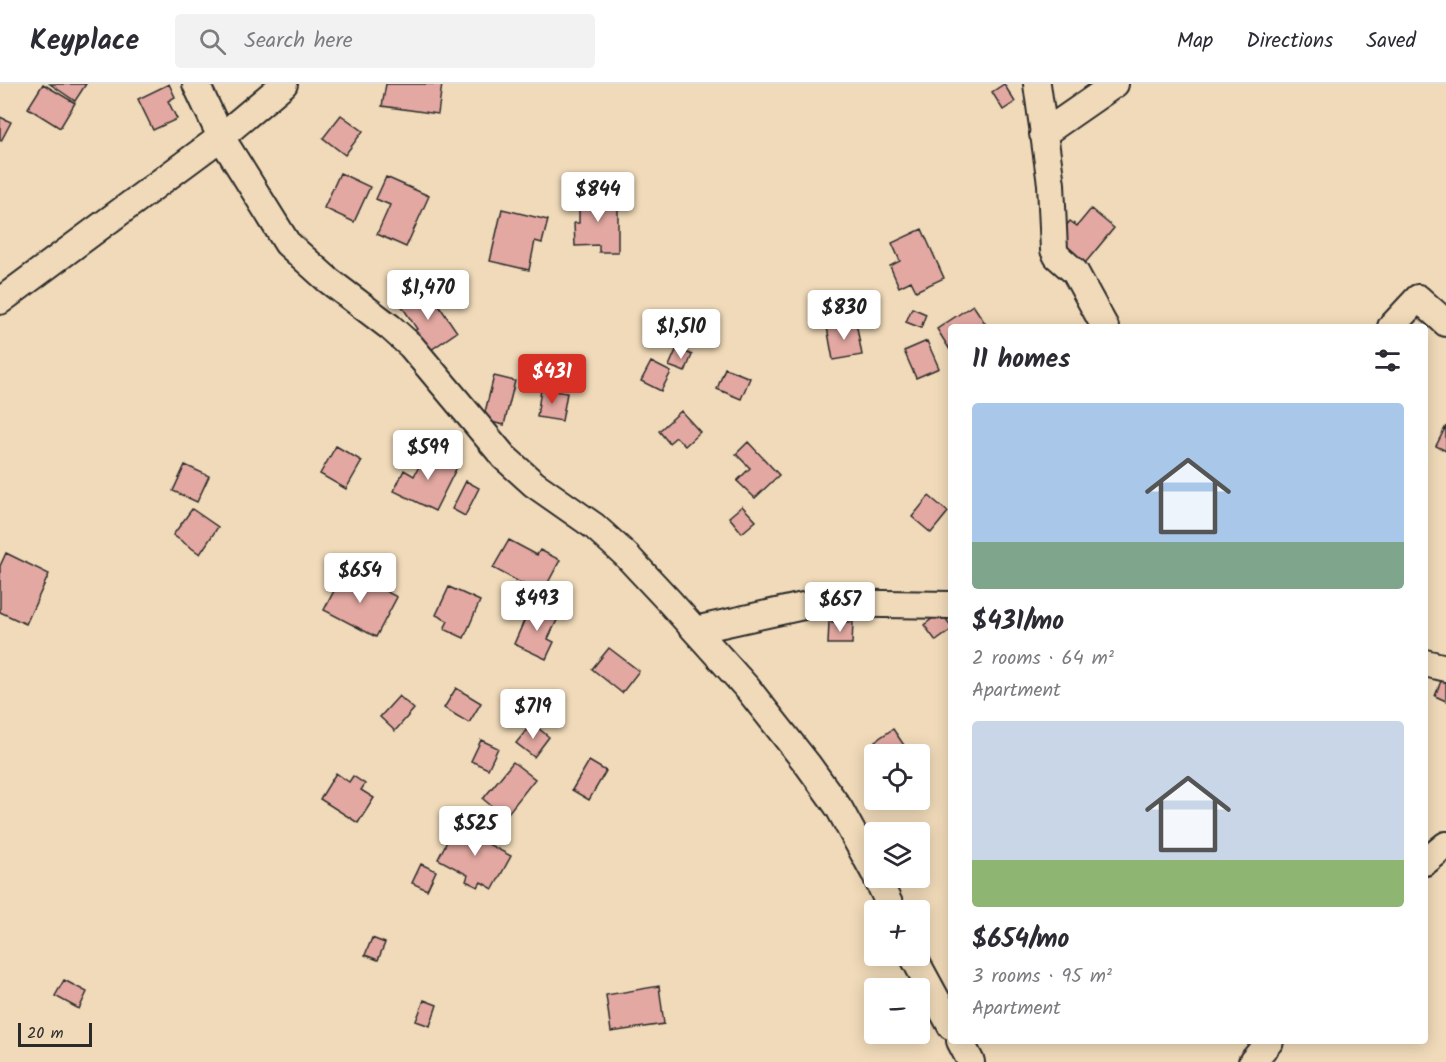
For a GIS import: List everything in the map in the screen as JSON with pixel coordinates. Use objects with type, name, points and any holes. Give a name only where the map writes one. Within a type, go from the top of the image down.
[{"type":"street","points":[[196,84],[221,137],[287,243],[328,280],[390,327],[411,346],[504,457],[534,484],[594,526],[618,548],[748,689],[839,808],[864,854]]},
{"type":"street","points":[[0,301],[221,137],[284,84]]},
{"type":"street","points":[[1037,84],[1051,184],[1054,250],[1057,256],[1075,272],[1103,324]]},
{"type":"street","points":[[1043,134],[1115,84]]},
{"type":"street","points":[[1394,324],[1418,298],[1446,323]]},
{"type":"street","points":[[695,630],[817,603],[948,605]]},
{"type":"street","points":[[1428,664],[1446,668]]},
{"type":"street","points":[[1428,859],[1446,844]]},
{"type":"street","points":[[918,966],[948,1020]]},
{"type":"street","points":[[962,1044],[971,1062]]},
{"type":"street","points":[[1252,1062],[1267,1044]]},
{"type":"building","points":[[43,84],[75,103],[60,128],[28,108]]},
{"type":"building","points":[[50,84],[86,84],[75,101]]},
{"type":"building","points":[[169,84],[175,97],[168,101],[177,119],[153,130],[138,99]]},
{"type":"building","points":[[386,84],[442,84],[438,114],[382,106]]},
{"type":"building","points":[[1004,84],[1015,102],[1003,110],[992,92]]},
{"type":"building","points":[[341,115],[363,131],[345,155],[323,138]]},
{"type":"building","points":[[0,117],[11,122],[1,141],[0,140]]},
{"type":"building","points":[[340,173],[370,187],[354,222],[324,208]]},
{"type":"building","points":[[386,177],[429,196],[406,247],[377,234],[390,205],[376,199]]},
{"type":"building","points":[[579,196],[618,196],[618,252],[599,252],[599,245],[575,246],[574,223],[579,223]]},
{"type":"building","points":[[502,209],[548,220],[542,243],[535,241],[529,270],[490,261]]},
{"type":"building","points":[[1091,209],[1114,228],[1081,268],[1059,250],[1067,241],[1059,235],[1070,221],[1077,226]]},
{"type":"building","points":[[922,229],[944,278],[916,291],[911,281],[899,287],[890,266],[900,261],[892,243]]},
{"type":"building","points":[[427,288],[457,332],[425,354],[410,334],[417,329],[401,305]]},
{"type":"building","points":[[973,305],[986,324],[948,324],[948,347],[937,329]]},
{"type":"building","points":[[912,308],[926,314],[921,328],[906,322]]},
{"type":"building","points":[[856,322],[862,355],[833,360],[827,327]]},
{"type":"building","points":[[927,341],[939,368],[916,378],[904,351]]},
{"type":"building","points":[[677,348],[692,355],[685,372],[669,366]]},
{"type":"building","points":[[651,362],[671,372],[661,391],[641,381]]},
{"type":"building","points":[[725,368],[750,378],[741,399],[717,389]]},
{"type":"building","points":[[494,376],[515,381],[504,425],[483,420]]},
{"type":"building","points":[[541,389],[567,393],[562,421],[537,417]]},
{"type":"building","points":[[681,411],[700,432],[685,446],[676,437],[669,443],[659,431]]},
{"type":"building","points":[[1446,426],[1446,451],[1436,446]]},
{"type":"building","points":[[748,442],[779,475],[755,498],[737,481],[750,468],[736,454]]},
{"type":"building","points":[[336,446],[362,461],[346,489],[320,474]]},
{"type":"building","points":[[428,449],[458,465],[435,511],[394,491],[404,470],[414,476]]},
{"type":"building","points":[[185,465],[209,476],[197,502],[173,491]]},
{"type":"building","points":[[466,481],[479,488],[465,516],[452,509]]},
{"type":"building","points":[[929,496],[948,512],[931,533],[912,517]]},
{"type":"building","points":[[742,506],[756,521],[742,533],[729,517]]},
{"type":"building","points":[[192,509],[218,527],[200,554],[173,535]]},
{"type":"building","points":[[509,540],[537,555],[540,550],[560,560],[542,594],[493,568]]},
{"type":"building","points":[[6,553],[49,574],[26,624],[0,612],[0,566]]},
{"type":"building","points":[[345,570],[397,597],[376,637],[324,610]]},
{"type":"building","points":[[449,587],[480,601],[464,638],[444,629],[448,621],[436,615]]},
{"type":"building","points":[[531,605],[558,618],[548,639],[554,642],[546,659],[514,644]]},
{"type":"building","points":[[941,612],[948,622],[948,632],[936,641],[924,625]]},
{"type":"building","points":[[829,622],[853,622],[852,644],[828,644]]},
{"type":"building","points":[[609,648],[639,671],[622,693],[592,669]]},
{"type":"building","points":[[1441,681],[1446,682],[1446,701],[1435,696]]},
{"type":"building","points":[[456,688],[481,703],[469,723],[444,708]]},
{"type":"building","points":[[399,696],[414,709],[395,731],[380,717]]},
{"type":"building","points":[[532,723],[549,737],[534,757],[516,743]]},
{"type":"building","points":[[893,729],[903,744],[877,744],[875,741]]},
{"type":"building","points":[[481,740],[498,748],[488,769],[471,761]]},
{"type":"building","points":[[589,761],[606,771],[589,800],[572,790]]},
{"type":"building","points":[[513,762],[535,779],[505,817],[483,799]]},
{"type":"building","points":[[336,773],[349,782],[353,776],[365,784],[361,790],[374,798],[358,823],[320,799]]},
{"type":"building","points":[[455,826],[470,834],[474,828],[491,837],[488,844],[511,856],[493,889],[481,882],[478,887],[466,881],[468,875],[438,859]]},
{"type":"building","points":[[421,864],[436,871],[427,890],[412,883]]},
{"type":"building","points":[[372,938],[385,943],[378,960],[365,955]]},
{"type":"building","points":[[64,980],[87,992],[79,1009],[55,996]]},
{"type":"building","points":[[659,986],[664,1024],[611,1032],[606,995]]},
{"type":"building","points":[[424,1000],[437,1005],[430,1026],[416,1021]]}]
